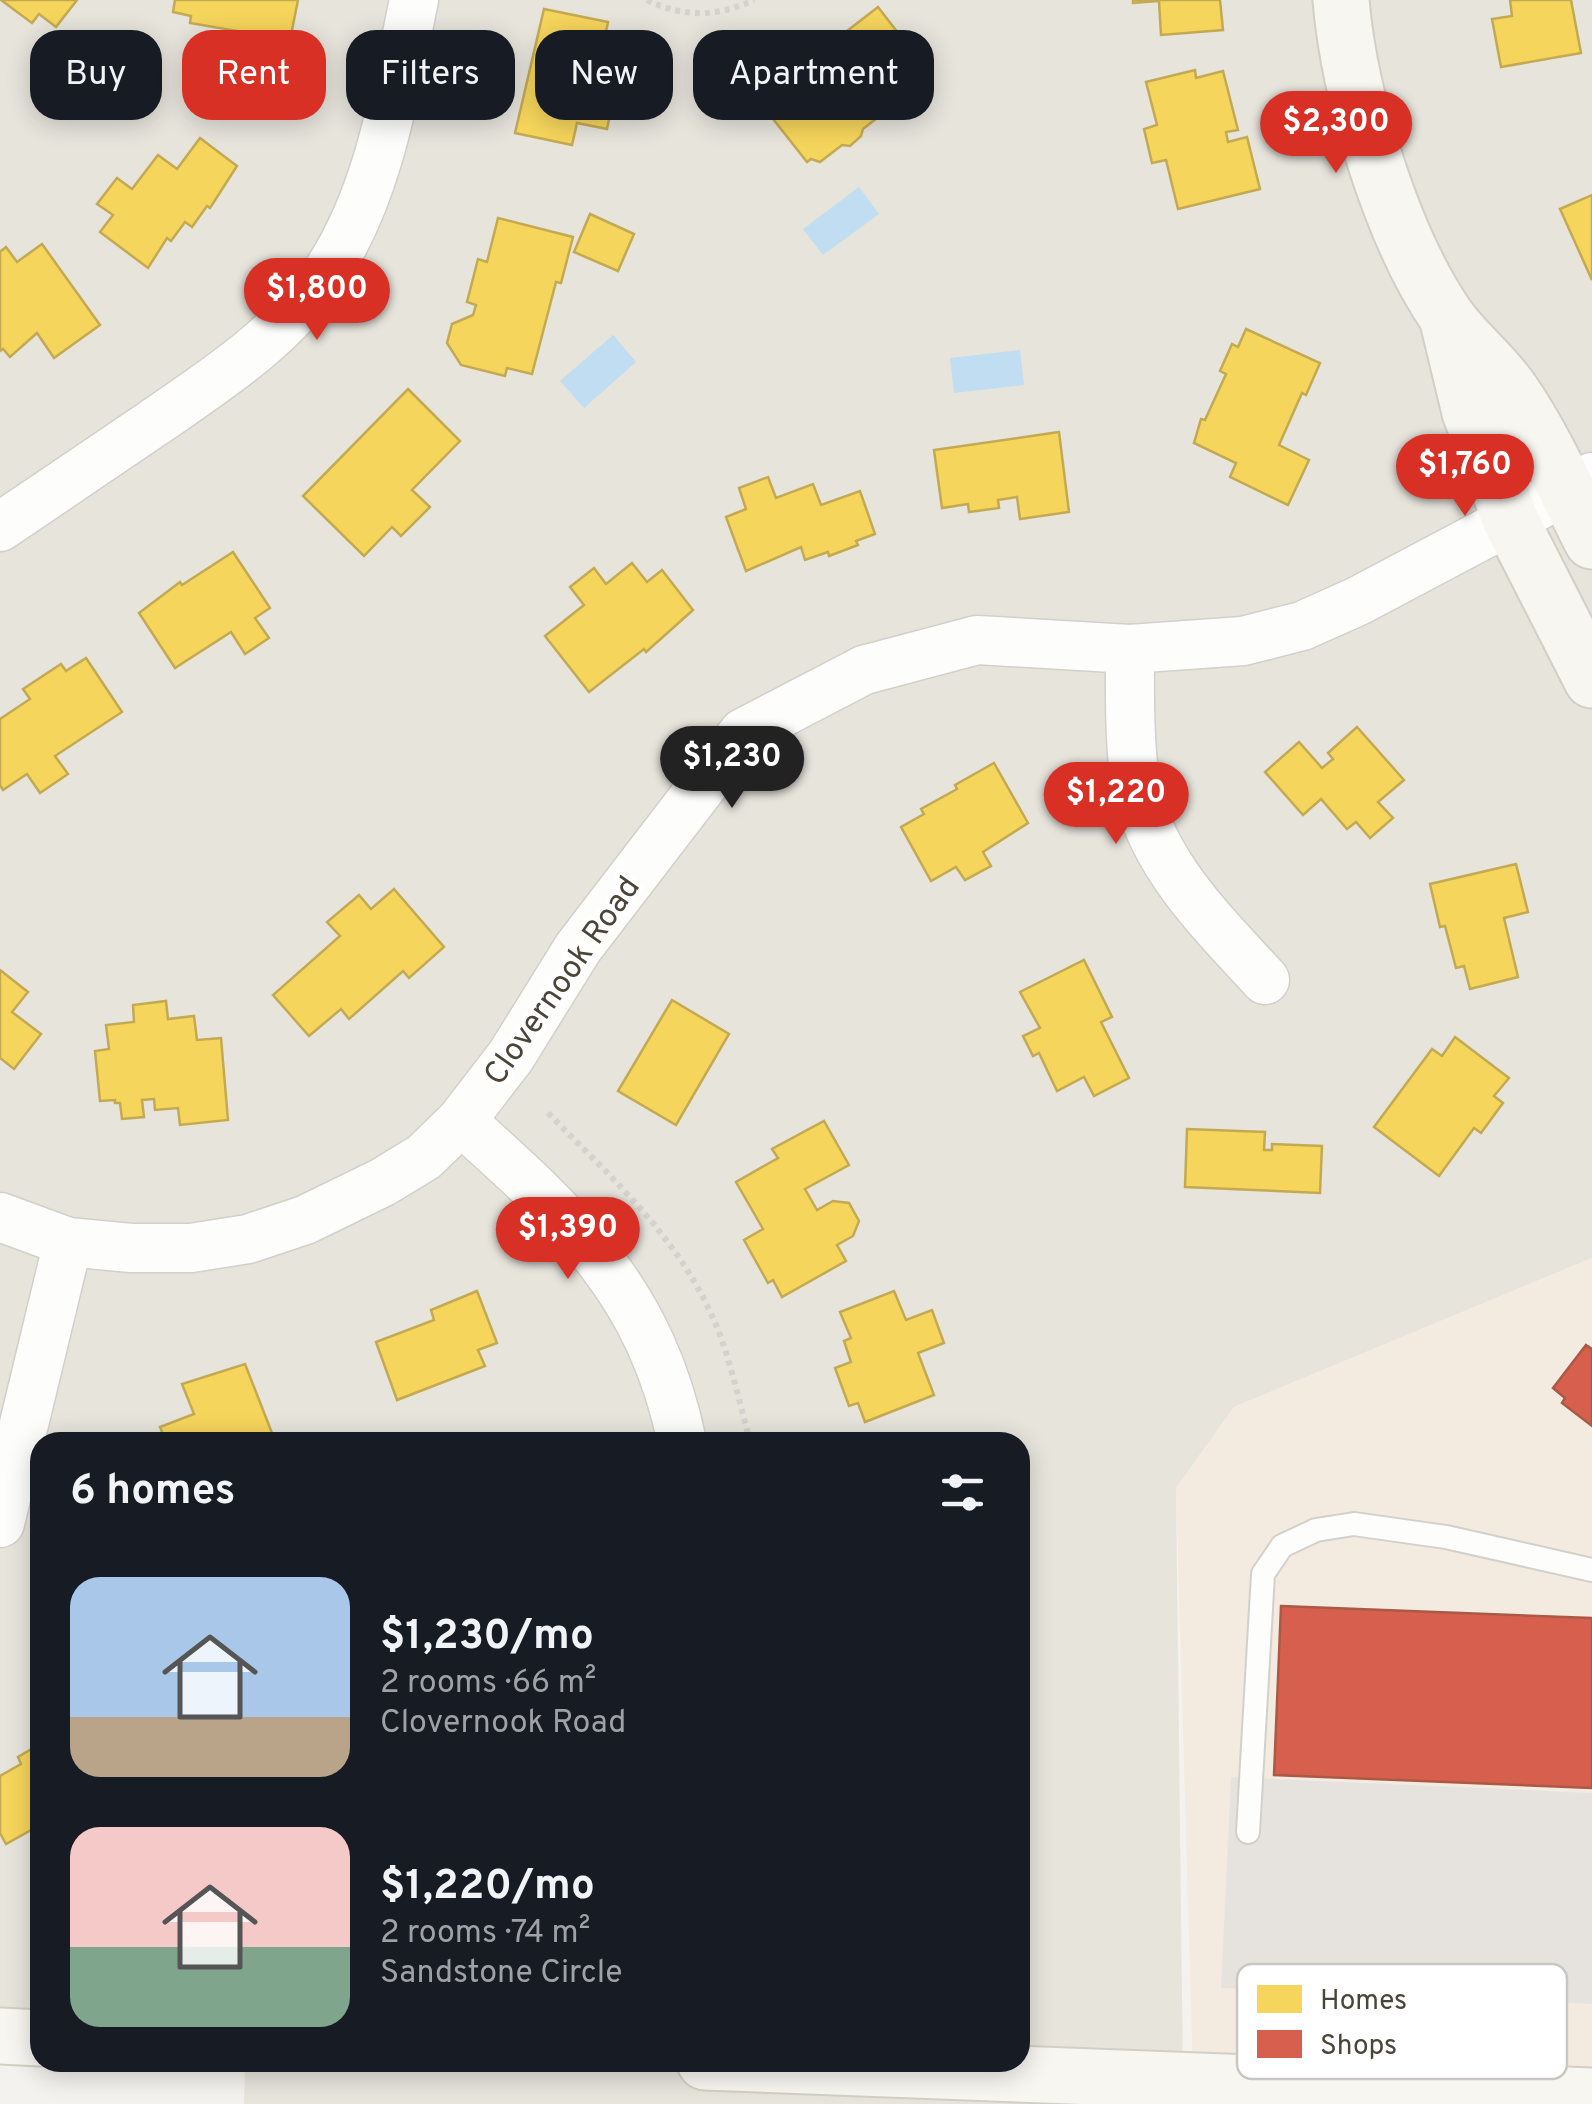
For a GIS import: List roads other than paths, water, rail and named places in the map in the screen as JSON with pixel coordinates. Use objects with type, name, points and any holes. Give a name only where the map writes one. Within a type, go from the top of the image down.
[{"type":"street","points":[[0,527],[225,374],[275,332],[328,270],[366,190],[392,105],[414,0]]},
{"type":"street","points":[[1341,0],[1343,28],[1365,127],[1399,228],[1447,317],[1512,392],[1580,484],[1592,541]]},
{"type":"street","points":[[1447,317],[1470,412],[1511,521],[1592,680]]},
{"type":"street","name":"Clovernook Road","points":[[0,1218],[68,1242],[131,1248],[190,1248],[248,1240],[305,1220],[424,1157],[461,1121],[511,1056],[578,948],[743,733],[864,670],[977,640],[1130,649],[1243,641],[1302,626],[1358,601],[1580,484]]},
{"type":"street","points":[[1130,649],[1134,777],[1147,822],[1169,866],[1200,910],[1265,980]]},
{"type":"street","points":[[461,1121],[584,1238],[626,1292],[655,1349],[680,1432]]},
{"type":"street","points":[[0,1523],[68,1242]]},
{"type":"street","points":[[0,2036],[30,2038]]},
{"type":"street","points":[[865,2072],[1187,2092],[1592,2096]]},
{"type":"lane","points":[[1248,1832],[1263,1574],[1282,1546],[1316,1530],[1354,1524],[1446,1537],[1592,1570]]},
{"type":"water","points":[[859,187],[879,214],[823,255],[803,229]]},
{"type":"water","points":[[613,335],[636,362],[584,408],[560,381]]},
{"type":"water","points":[[1020,350],[1024,385],[954,393],[950,358]]}]
